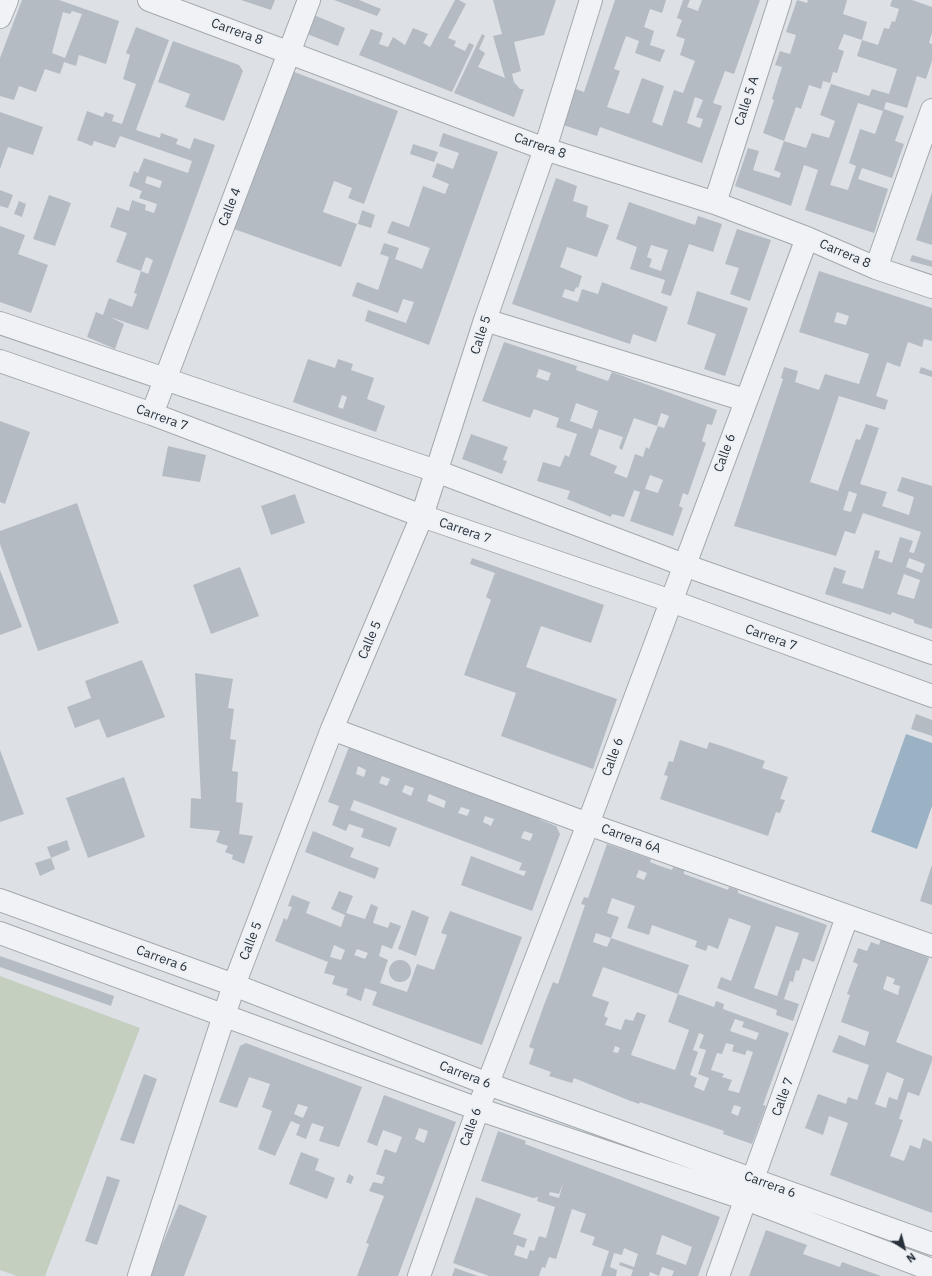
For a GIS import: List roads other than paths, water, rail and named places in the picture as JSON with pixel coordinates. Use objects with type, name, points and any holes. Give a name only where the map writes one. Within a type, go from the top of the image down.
[{"type":"street","points":[[0,17],[7,0]]},
{"type":"street","name":"Carrera 8","points":[[149,0],[545,149],[715,203],[807,238],[876,268],[932,287]]},
{"type":"street","name":"Calle 4","points":[[152,414],[309,0]]},
{"type":"street","name":"Calle 5","points":[[139,1276],[234,985],[332,729],[422,516],[486,320],[545,149],[591,0]]},
{"type":"street","name":"Calle 5 A","points":[[715,203],[780,0]]},
{"type":"street","points":[[876,268],[932,110]]},
{"type":"street","name":"Calle 6","points":[[419,1276],[478,1109],[588,824],[745,400],[807,238]]},
{"type":"street","points":[[486,320],[745,400]]},
{"type":"street","points":[[0,323],[436,471],[684,565],[932,653]]},
{"type":"street","name":"Carrera 7","points":[[0,361],[152,414],[422,516],[931,693]]},
{"type":"street","name":"Carrera 6A","points":[[332,729],[588,824],[932,946]]},
{"type":"street","name":"Carrera 6","points":[[0,900],[234,985],[488,1084],[932,1244]]},
{"type":"street","name":"Calle 7","points":[[718,1276],[754,1180],[847,917]]},
{"type":"street","name":"Carrera 6","points":[[0,934],[223,1017],[478,1109],[746,1199],[932,1270]]},
{"type":"water","points":[[906,734],[932,743],[932,806],[917,849],[871,832]]}]
